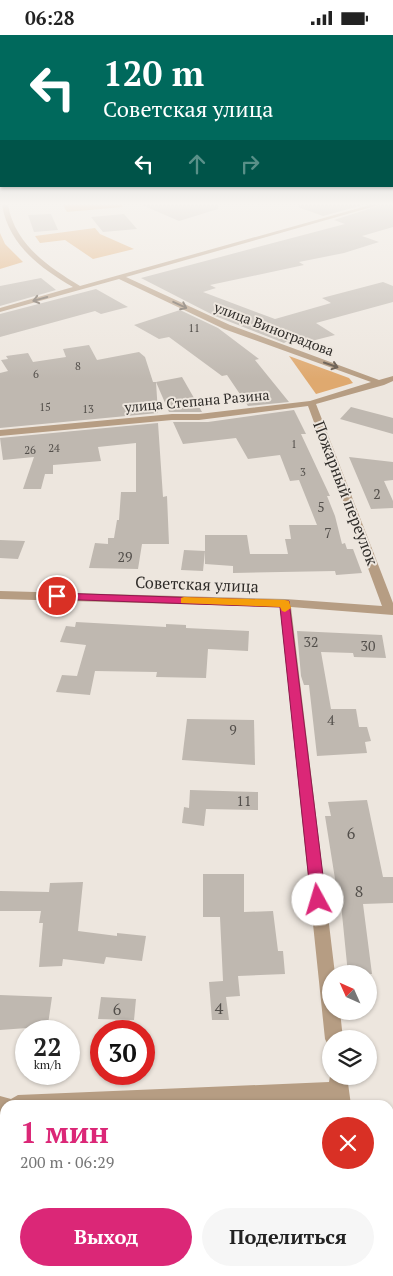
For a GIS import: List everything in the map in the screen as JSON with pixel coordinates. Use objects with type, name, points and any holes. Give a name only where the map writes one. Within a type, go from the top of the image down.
[{"type":"street","points":[[42,263],[79,288]]},
{"type":"street","points":[[0,310],[170,263]]},
{"type":"street","name":"улица Виноградова","points":[[120,277],[227,327],[283,349],[393,387]]},
{"type":"street","name":"улица Степана Разина","points":[[0,433],[172,417],[199,417],[312,403],[393,378]]},
{"type":"street","name":"Пожарный переулок","points":[[312,403],[392,611]]},
{"type":"street","name":"Советская улица","points":[[0,595],[285,603],[392,611]]},
{"type":"street","points":[[285,603],[333,1030]]},
{"type":"street","points":[[133,1100],[340,1091]]},
{"type":"shaded area","points":[[0,263],[20,263],[0,269]]},
{"type":"shaded area","points":[[289,356],[349,378],[353,383],[316,394]]},
{"type":"building","points":[[198,263],[301,263],[304,265],[210,285],[216,288],[203,292],[275,319],[331,303],[322,298],[383,282],[393,286],[393,302],[316,323],[335,335],[300,344],[292,339],[284,343],[215,316],[141,278]]},
{"type":"building","points":[[41,278],[56,290],[0,306],[0,286]]},
{"type":"building","points":[[96,289],[128,307],[101,314],[95,311],[0,337],[0,314]]},
{"type":"building","points":[[180,310],[218,328],[259,359],[255,360],[289,402],[248,406],[227,375],[222,376],[169,337],[159,339],[134,325]]},
{"type":"building","points":[[89,345],[97,360],[139,352],[145,357],[153,382],[156,382],[158,413],[0,428],[0,373],[8,371],[1,360],[8,359],[6,356],[28,353],[33,362],[66,357],[63,349]]},
{"type":"building","points":[[182,377],[202,412],[169,412],[156,382]]},
{"type":"building","points":[[351,407],[393,418],[393,434],[340,419]]},
{"type":"building","points":[[294,410],[306,434],[301,434],[330,496],[327,496],[335,516],[342,544],[345,543],[347,549],[353,549],[362,573],[336,575],[335,571],[233,573],[233,566],[205,564],[205,535],[247,535],[250,554],[288,554],[285,539],[291,539],[289,525],[317,525],[299,480],[290,481],[280,455],[248,459],[236,438],[183,444],[173,422],[208,422]]},
{"type":"building","points":[[158,423],[163,497],[167,496],[169,544],[142,544],[138,569],[89,568],[95,543],[108,544],[108,538],[114,538],[117,520],[119,520],[121,492],[136,492],[136,443],[98,447],[101,461],[53,465],[53,474],[45,474],[41,489],[23,489],[34,457],[3,460],[0,438]]},
{"type":"building","points":[[349,457],[393,462],[393,480],[384,481],[393,501],[393,508],[371,509]]},
{"type":"building","points":[[0,540],[25,541],[18,559],[0,558]]},
{"type":"building","points":[[184,550],[205,551],[203,571],[181,570]]},
{"type":"building","points":[[76,622],[166,627],[166,624],[186,625],[186,628],[249,631],[248,651],[208,649],[206,678],[156,677],[157,672],[95,671],[90,695],[56,692],[62,675],[77,676],[86,645],[60,642],[66,626],[75,627]]},
{"type":"building","points":[[297,631],[382,635],[386,658],[354,657],[353,653],[321,652],[331,709],[356,709],[359,727],[367,727],[371,741],[365,742],[367,753],[317,756],[309,685],[304,685],[301,676]]},
{"type":"building","points":[[187,719],[254,720],[255,765],[182,760]]},
{"type":"building","points":[[190,790],[258,792],[258,810],[206,809],[204,826],[182,823],[184,807],[189,808]]},
{"type":"building","points":[[367,800],[383,877],[393,877],[393,903],[363,904],[371,965],[347,965],[341,904],[339,904],[325,816],[331,816],[328,802]]},
{"type":"building","points":[[203,874],[244,874],[244,912],[273,911],[278,951],[283,951],[285,974],[238,976],[240,996],[226,997],[229,1020],[212,1020],[209,982],[223,981],[220,917],[203,917]]},
{"type":"building","points":[[83,882],[78,931],[117,936],[117,933],[146,936],[142,961],[106,957],[104,964],[63,959],[62,966],[39,967],[43,923],[39,923],[41,911],[0,911],[0,891],[49,892],[50,883]]},
{"type":"building","points":[[0,995],[52,997],[49,1020],[15,1020],[15,1029],[0,1030]]},
{"type":"building","points":[[101,997],[136,999],[134,1020],[98,1019]]},
{"type":"slow traffic","points":[[184,600],[285,603],[285,608]]},
{"type":"route","points":[[57,596],[285,603],[318,900]]}]
